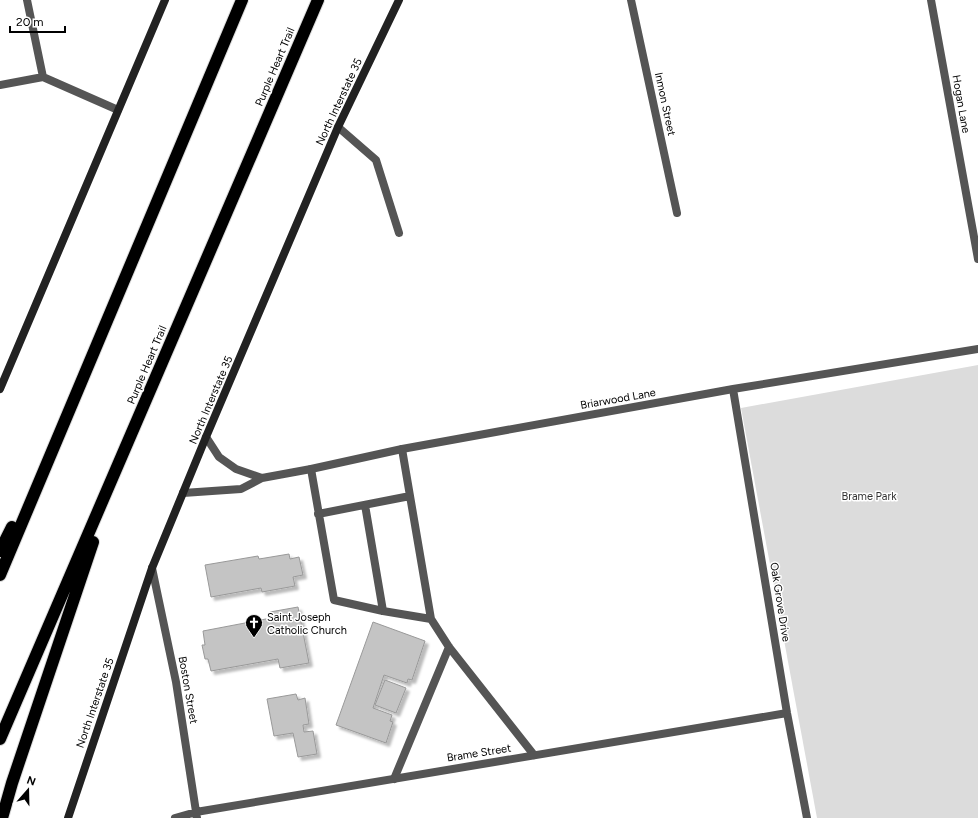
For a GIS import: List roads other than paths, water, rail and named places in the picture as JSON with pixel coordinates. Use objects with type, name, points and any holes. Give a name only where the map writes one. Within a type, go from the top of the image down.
[{"type":"highway","points":[[0,575],[242,0]]},
{"type":"highway","name":"Purple Heart Trail","points":[[0,739],[318,0]]},
{"type":"highway","points":[[0,551],[59,435]]},
{"type":"highway","points":[[2,818],[12,783],[119,463]]},
{"type":"main road","points":[[0,389],[165,0]]},
{"type":"main road","name":"North Interstate 35","points":[[68,818],[152,568],[338,127],[399,0]]},
{"type":"street","points":[[27,0],[43,77]]},
{"type":"street","name":"Inmon Street","points":[[631,0],[677,213]]},
{"type":"street","name":"Hogan Lane","points":[[931,0],[978,259]]},
{"type":"street","points":[[0,85],[43,77],[118,110]]},
{"type":"street","points":[[338,127],[376,160],[399,233]]},
{"type":"street","name":"Briarwood Lane","points":[[183,493],[241,488],[262,478],[402,449],[733,389],[978,349]]},
{"type":"street","name":"Oak Grove Drive","points":[[733,389],[787,713],[807,818]]},
{"type":"street","name":"Briarwood Lane","points":[[206,438],[219,457],[236,469],[262,478]]},
{"type":"street","points":[[402,449],[432,619],[449,647],[534,755]]},
{"type":"street","points":[[311,469],[334,600],[383,611],[432,619]]},
{"type":"street","points":[[318,514],[410,496]]},
{"type":"street","points":[[365,505],[383,611]]},
{"type":"street","name":"Boston Street","points":[[152,568],[176,682],[196,815]]},
{"type":"street","points":[[394,779],[449,647]]},
{"type":"street","name":"Brame Street","points":[[175,818],[394,779],[787,713]]},
{"type":"place","name":"Saint Joseph Catholic Church","points":[[254,638]]},
{"type":"park label","name":"Brame Park","points":[[869,496]]}]
